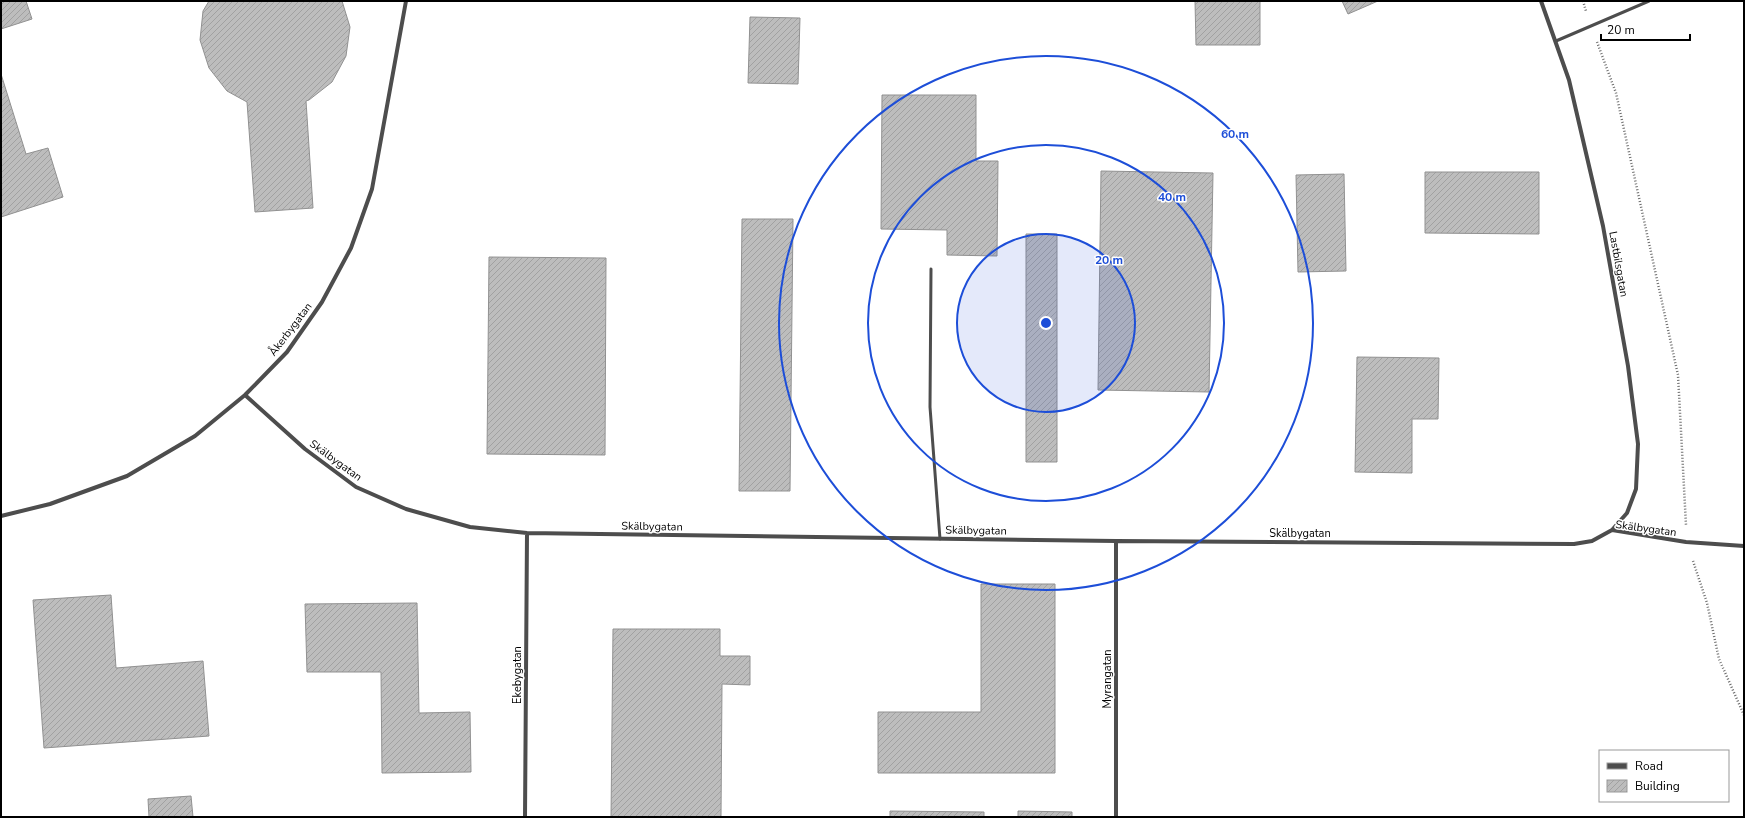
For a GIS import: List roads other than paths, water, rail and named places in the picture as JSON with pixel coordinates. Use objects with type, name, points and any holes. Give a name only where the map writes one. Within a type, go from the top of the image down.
[{"type":"street","name":"Åkerbygatan","points":[[1,516],[50,504],[127,476],[195,436],[245,395],[291,346],[322,302],[351,248],[372,189],[406,1]]},
{"type":"street","name":"Lastbilsgatan","points":[[1541,1],[1569,80],[1603,226],[1628,366],[1638,444],[1636,489],[1627,513],[1612,530]]},
{"type":"street","name":"Skälbygatan","points":[[245,395],[305,449],[356,487],[406,509],[470,527],[527,533],[1116,541],[1574,544],[1592,541],[1612,530],[1686,542],[1744,546]]},
{"type":"street","name":"Ekebygatan","points":[[525,817],[527,533]]},
{"type":"street","name":"Myrangatan","points":[[1116,541],[1116,817]]},
{"type":"lane","points":[[1556,41],[1649,1]]},
{"type":"lane","points":[[932,269],[930,407],[940,539]]}]
